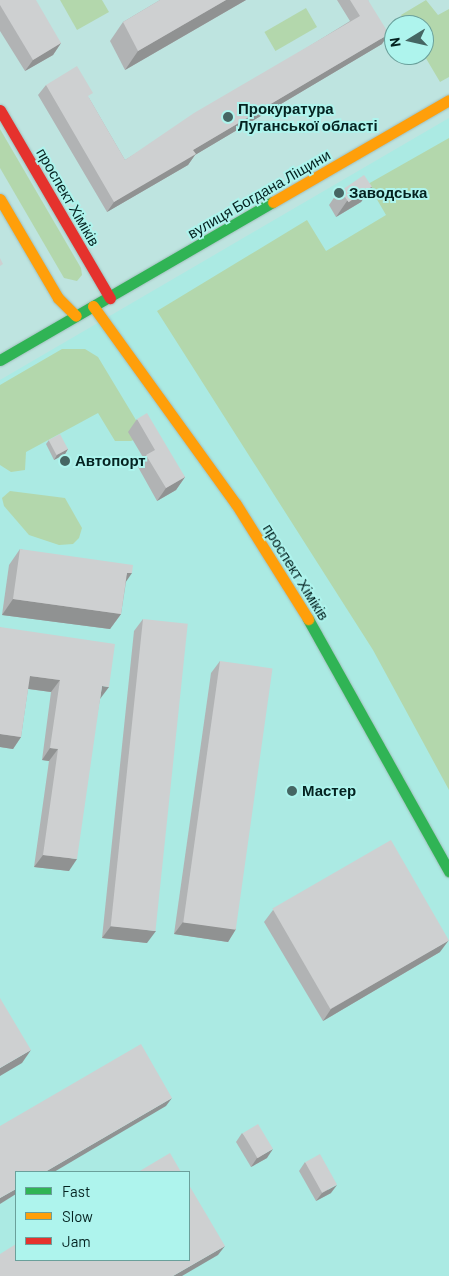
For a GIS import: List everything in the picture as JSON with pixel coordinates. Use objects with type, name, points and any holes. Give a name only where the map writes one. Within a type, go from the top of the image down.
[{"type":"main road","name":"вулиця Богдана Ліщини","points":[[76,316],[449,100]]},
{"type":"main road","name":"проспект Хіміків","points":[[0,110],[110,298]]},
{"type":"main road","points":[[0,199],[58,298],[76,316],[0,360]]},
{"type":"main road","name":"проспект Хіміків","points":[[93,306],[236,504],[321,641],[449,871]]},
{"type":"shaded area","points":[[449,118],[449,1276],[0,1276],[0,380]]},
{"type":"green space","points":[[60,0],[102,0],[109,12],[77,30]]},
{"type":"green space","points":[[426,0],[438,15],[449,9],[449,77],[440,82],[430,65],[434,65],[434,15],[401,15]]},
{"type":"green space","points":[[306,8],[317,27],[275,51],[264,32]]},
{"type":"green space","points":[[0,129],[81,268],[82,275],[77,281],[64,278],[0,168]]},
{"type":"green space","points":[[449,138],[449,790],[373,650],[157,311],[307,220],[326,251],[386,215],[368,184]]},
{"type":"green space","points":[[62,349],[85,349],[98,357],[145,435],[131,441],[115,441],[98,413],[26,452],[25,470],[11,472],[0,465],[0,385]]},
{"type":"green space","points":[[10,491],[65,498],[82,528],[79,538],[73,544],[59,545],[29,535],[4,506],[2,498]]},
{"type":"building","points":[[0,0],[36,0],[61,43],[33,60],[0,5]]},
{"type":"building","points":[[160,0],[226,0],[138,51],[123,22]]},
{"type":"building","points":[[350,0],[368,0],[384,26],[384,37],[193,150],[196,154],[114,202],[46,85],[77,66],[93,93],[88,96],[125,160],[194,113],[360,16]]},
{"type":"building","points":[[364,175],[372,187],[349,202],[341,191]]},
{"type":"building","points":[[147,413],[185,477],[166,488],[146,455],[155,450],[137,419]]},
{"type":"building","points":[[60,434],[68,449],[57,455],[49,440]]},
{"type":"building","points":[[20,549],[133,565],[132,573],[127,573],[121,614],[13,599]]},
{"type":"building","points":[[143,619],[188,624],[155,931],[111,926]]},
{"type":"building","points":[[0,627],[115,644],[109,687],[102,686],[77,859],[43,855],[58,749],[50,748],[60,680],[30,676],[21,737],[0,734]]},
{"type":"building","points":[[220,661],[272,668],[236,930],[183,922]]},
{"type":"building","points":[[391,840],[449,940],[330,1009],[272,908]]},
{"type":"building","points":[[0,998],[31,1050],[0,1068]]},
{"type":"building","points":[[141,1044],[172,1098],[47,1171],[15,1171],[15,1190],[0,1198],[0,1126]]},
{"type":"building","points":[[258,1124],[273,1149],[258,1158],[243,1133]]},
{"type":"building","points":[[170,1153],[180,1171],[140,1171]]},
{"type":"building","points":[[320,1154],[337,1185],[322,1193],[305,1162]]},
{"type":"building","points":[[190,1187],[225,1246],[173,1276],[0,1276],[0,1254],[15,1245],[15,1261],[190,1261]]},
{"type":"traffic: fast","points":[[0,360],[273,202]]},
{"type":"traffic: fast","points":[[308,619],[449,871]]},
{"type":"traffic: slow","points":[[273,202],[449,100]]},
{"type":"traffic: slow","points":[[0,199],[58,298],[76,316]]},
{"type":"traffic: slow","points":[[93,306],[236,504],[308,619]]},
{"type":"traffic: jam","points":[[0,110],[110,298]]},
{"type":"place","name":"Прокуратура Луганської області","points":[[228,117]]},
{"type":"place","name":"Заводська","points":[[339,193]]},
{"type":"place","name":"Автопорт","points":[[65,461]]},
{"type":"place","name":"Мастер","points":[[292,791]]}]
